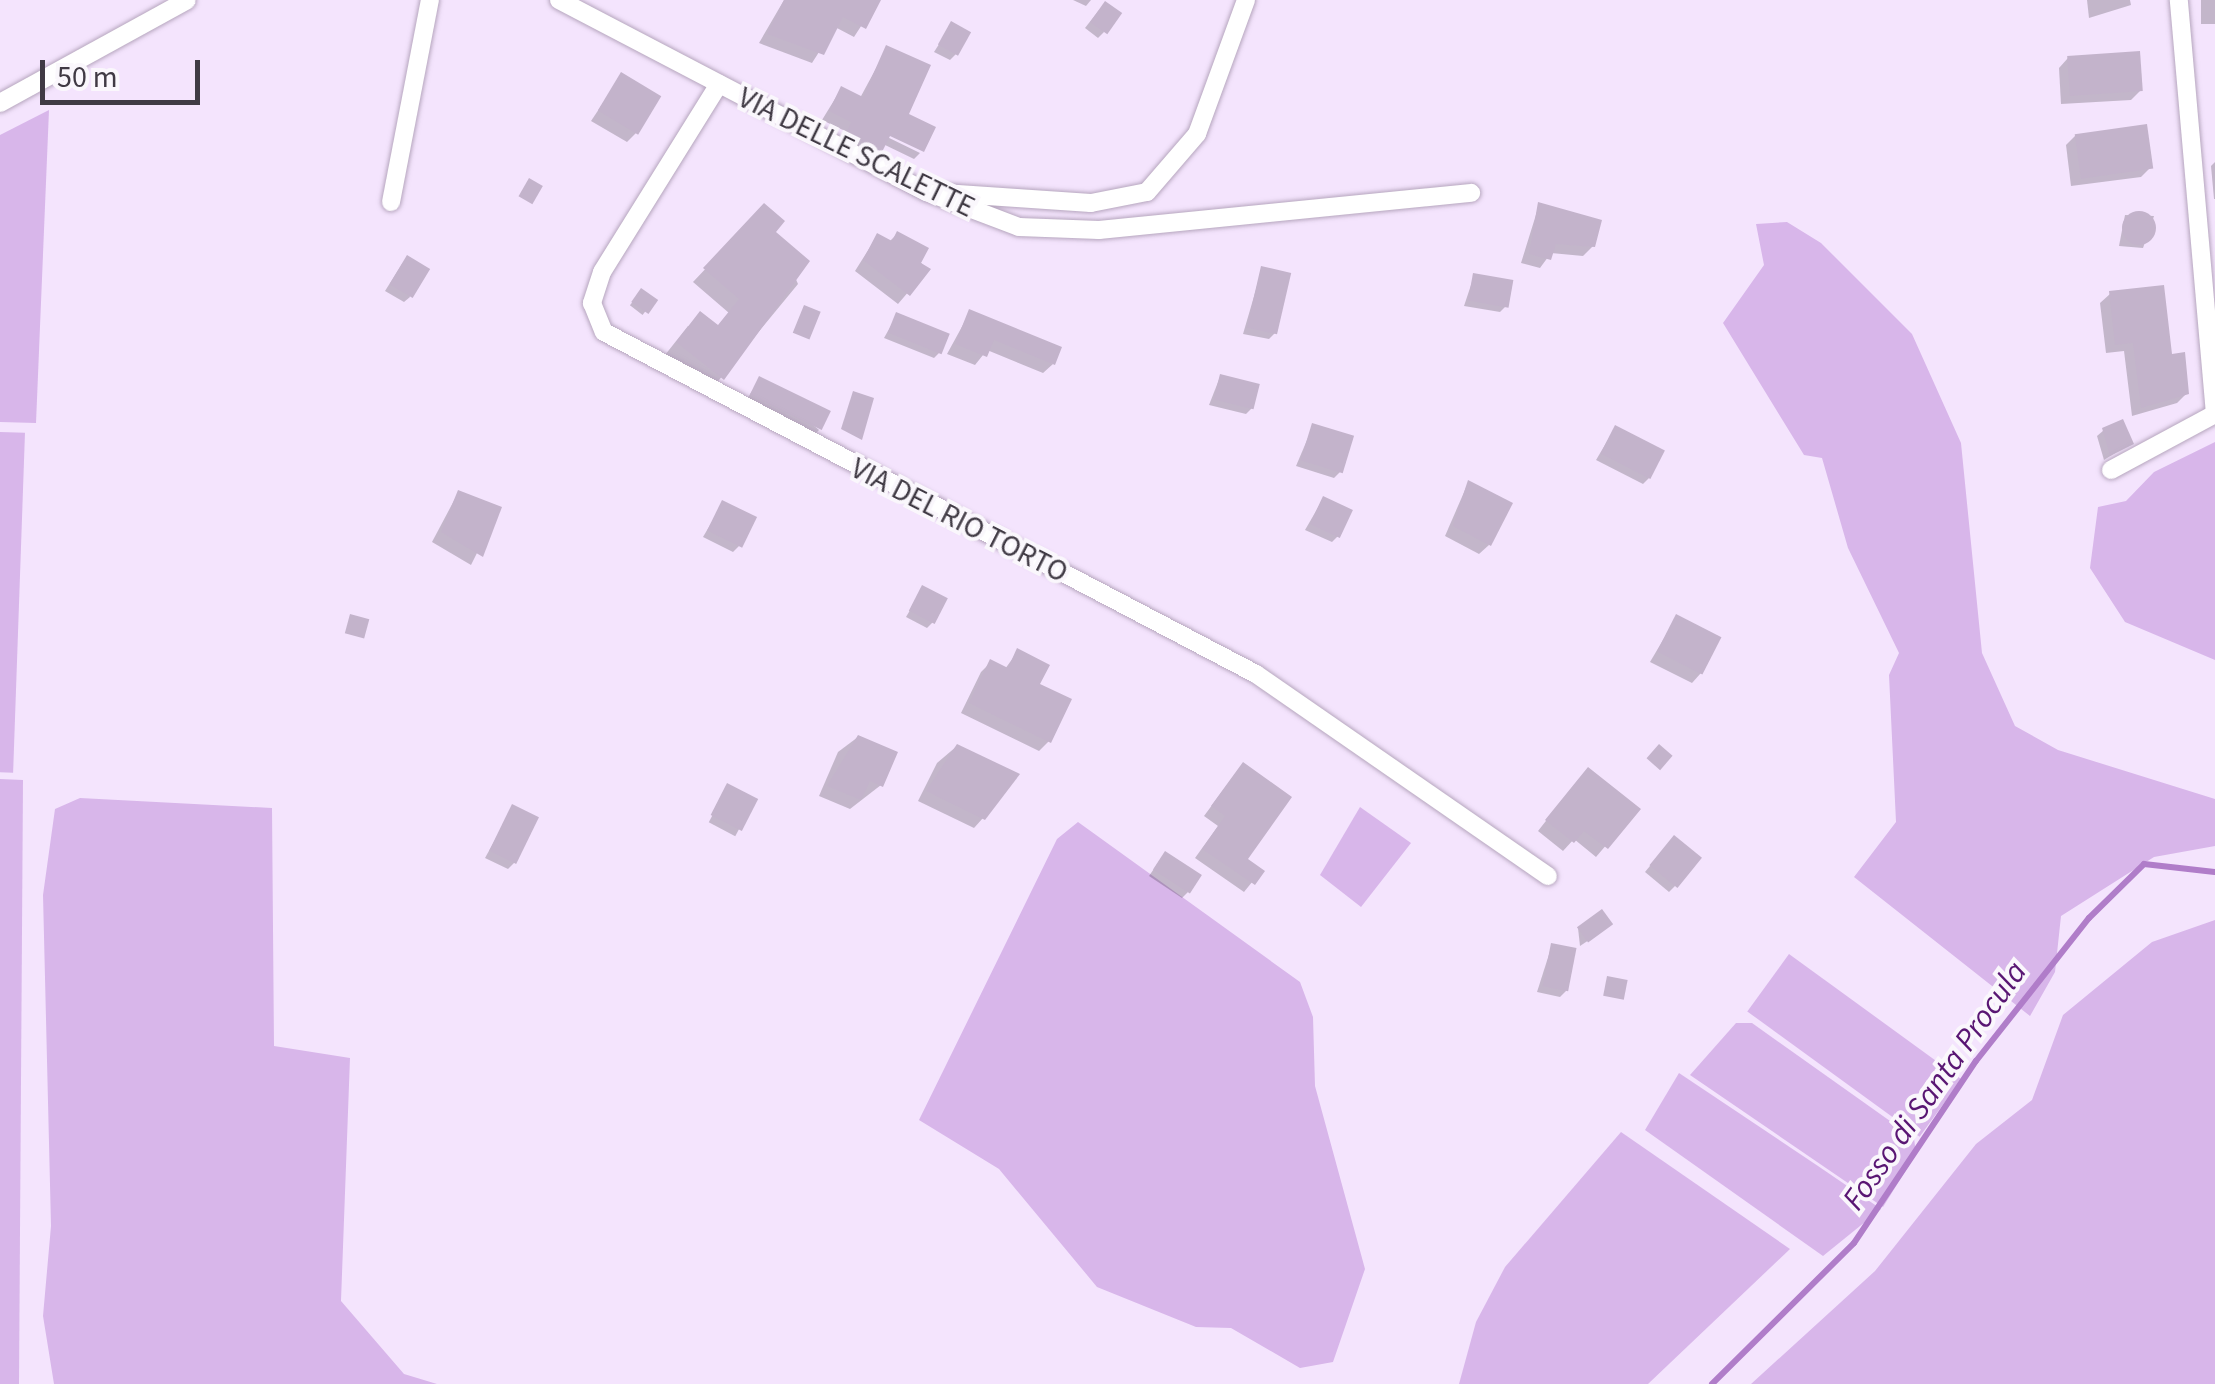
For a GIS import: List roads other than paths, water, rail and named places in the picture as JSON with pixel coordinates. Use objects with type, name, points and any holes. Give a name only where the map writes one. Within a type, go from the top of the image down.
[{"type":"street","points":[[0,104],[188,0]]},
{"type":"street","points":[[392,202],[430,0]]},
{"type":"street","points":[[927,192],[1091,203],[1147,192],[1197,134],[1246,0]]},
{"type":"street","points":[[2111,470],[2215,414],[2180,0]]},
{"type":"street","name":"VIA DELLE SCALETTE","points":[[570,2],[927,192],[1007,224],[1078,232],[1471,193]]},
{"type":"street","name":"VIA DEL RIO TORTO","points":[[718,84],[602,272],[592,303],[604,332],[1256,674],[1548,876]]},
{"type":"waterway","name":"Fosso di Santa Procula","points":[[1712,1384],[1854,1243],[1976,1061],[2089,918],[2144,864],[2215,872]]}]
